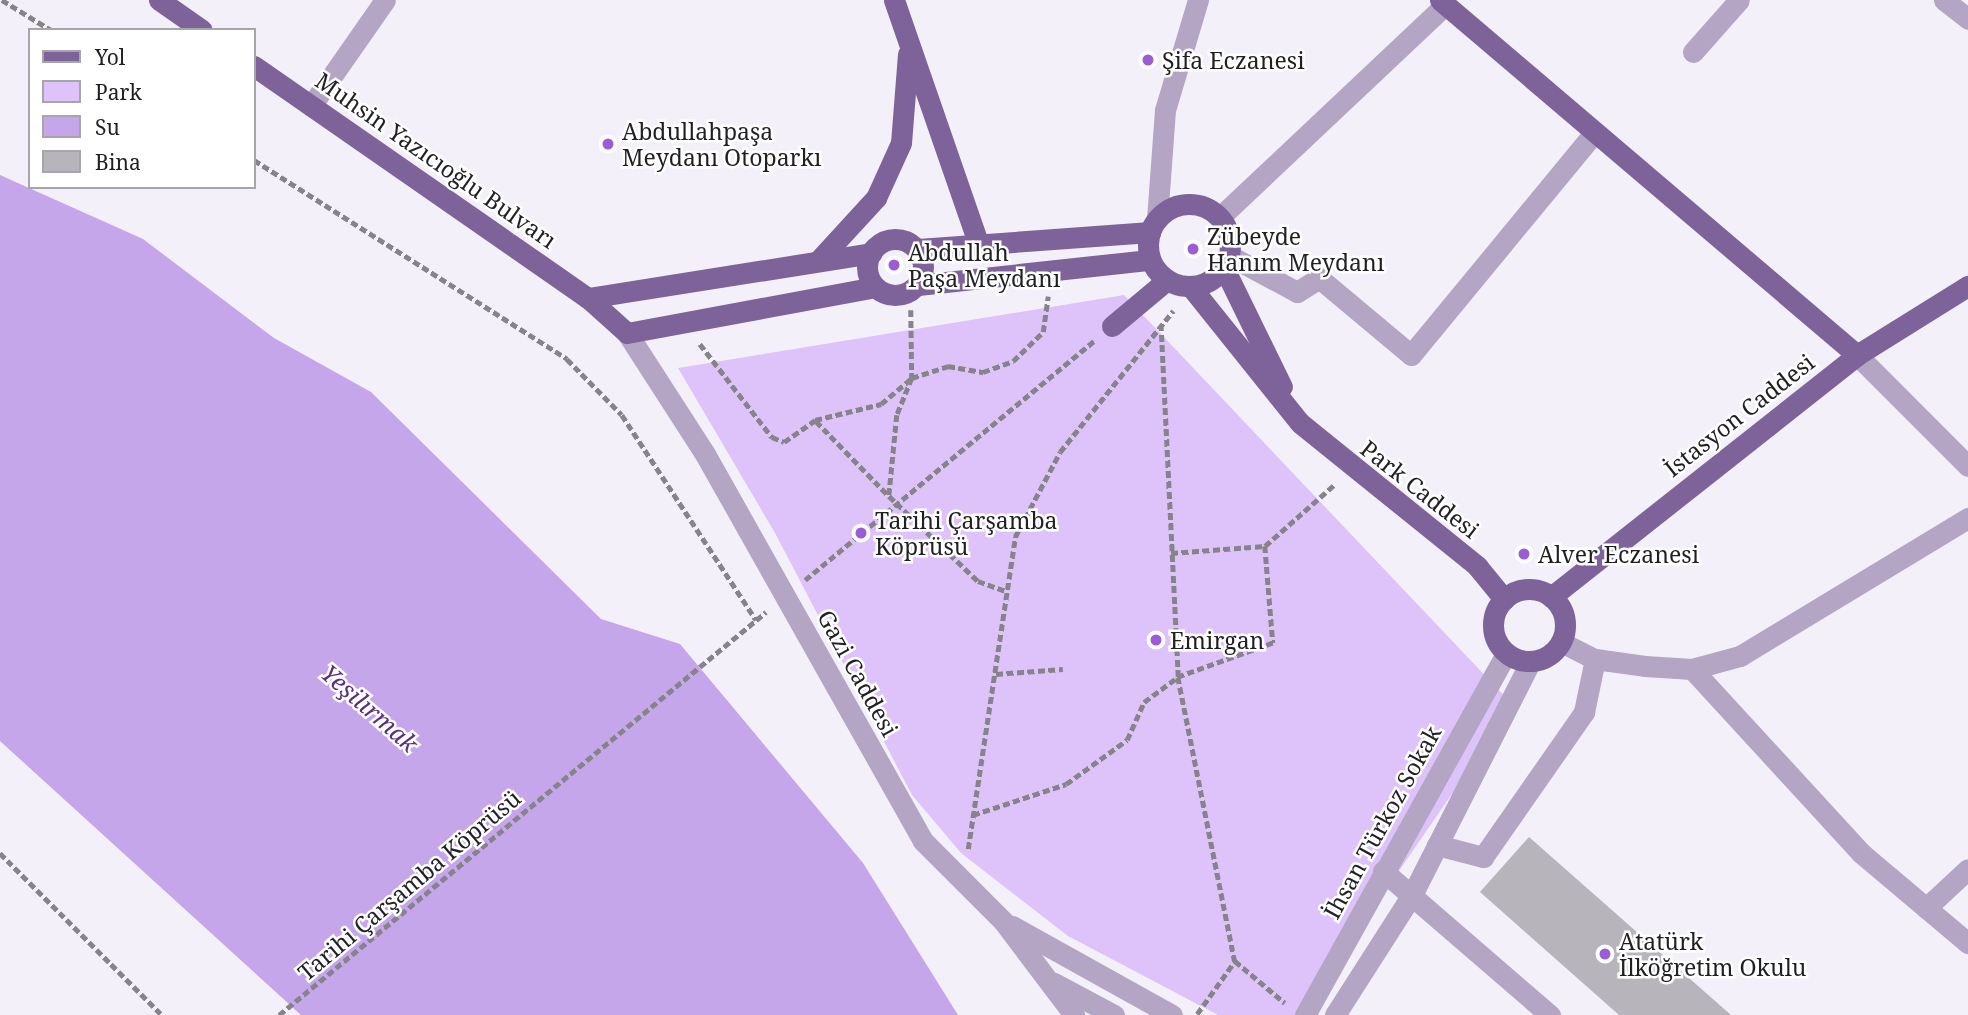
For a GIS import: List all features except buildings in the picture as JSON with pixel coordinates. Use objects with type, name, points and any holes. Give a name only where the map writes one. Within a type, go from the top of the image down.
[{"type":"main road","points":[[159,0],[199,28]]},
{"type":"main road","points":[[894,0],[979,245]]},
{"type":"main road","points":[[1443,2],[1857,355]]},
{"type":"main road","points":[[818,261],[876,198],[901,143],[909,48]]},
{"type":"main road","name":"Muhsin Yazıcıoğlu Bulvarı","points":[[256,67],[587,298],[626,333]]},
{"type":"main road","points":[[587,298],[870,253],[893,238],[918,249],[979,245],[1153,225],[1195,204],[1220,217],[1227,262],[1191,287],[1167,280],[1150,260],[1153,225]]},
{"type":"main road","points":[[914,288],[924,267],[918,249]]},
{"type":"main road","points":[[870,253],[867,271],[875,287]]},
{"type":"main road","points":[[626,333],[875,287],[892,295],[914,288],[1150,260]]},
{"type":"main road","name":"Park Caddesi","points":[[1227,262],[1300,423]]},
{"type":"main road","points":[[1112,326],[1167,280]]},
{"type":"main road","name":"İstasyon Caddesi","points":[[1551,597],[1857,355],[1968,286]]},
{"type":"main road","name":"Park Caddesi","points":[[1191,287],[1300,423],[1350,470],[1477,566],[1504,599]]},
{"type":"main road","points":[[1527,589],[1551,597],[1564,618],[1561,642],[1530,662],[1506,654],[1492,621],[1504,599],[1527,589]]},
{"type":"street","points":[[311,106],[385,0]]},
{"type":"street","points":[[1153,225],[1165,110],[1198,0]]},
{"type":"street","points":[[1693,52],[1739,0]]},
{"type":"street","points":[[1944,0],[1968,19]]},
{"type":"street","points":[[1220,217],[1443,2]]},
{"type":"street","points":[[1227,262],[1297,292],[1319,278],[1411,355],[1595,132]]},
{"type":"street","name":"Gazi Caddesi","points":[[626,333],[705,454],[923,841],[1003,921],[1074,1015]]},
{"type":"street","points":[[1857,355],[1968,466]]},
{"type":"street","points":[[1561,642],[1595,659],[1692,669],[1740,656],[1968,518]]},
{"type":"street","name":"İhsan Türkoz Sokak","points":[[1297,1011],[1383,871],[1506,654]]},
{"type":"street","points":[[1437,845],[1483,857],[1584,712],[1595,659]]},
{"type":"street","points":[[1335,1015],[1413,893],[1530,662]]},
{"type":"street","points":[[1692,669],[1861,853],[1968,943]]},
{"type":"street","points":[[1926,908],[1968,869]]},
{"type":"street","points":[[1383,871],[1413,893],[1550,1015]]},
{"type":"street","points":[[1003,921],[1172,1015]]},
{"type":"street","points":[[1047,979],[1114,1015]]},
{"type":"path","points":[[2,0],[48,28]]},
{"type":"path","points":[[256,161],[567,359],[622,415],[756,620]]},
{"type":"path","points":[[683,323],[772,437],[784,442],[815,420],[881,404],[912,378],[948,366],[983,372],[1013,361],[1042,332],[1051,271]]},
{"type":"path","points":[[963,881],[1015,537],[1060,452],[1191,287]]},
{"type":"path","points":[[888,496],[897,415],[912,378],[914,288]]},
{"type":"path","points":[[799,584],[1112,326]]},
{"type":"path","points":[[1161,327],[1178,677],[1235,961],[1297,1011]]},
{"type":"path","points":[[815,420],[888,496],[978,580],[1005,591]]},
{"type":"path","points":[[1171,553],[1265,546],[1350,470]]},
{"type":"path","points":[[973,815],[1066,784],[1127,740],[1144,702],[1178,677],[1273,643],[1265,546]]},
{"type":"path","name":"Tarihi Çarşamba Köprüsü","points":[[279,1015],[778,602]]},
{"type":"path","points":[[996,674],[1063,669]]},
{"type":"path","points":[[0,853],[162,1015]]},
{"type":"path","points":[[1196,1015],[1235,961]]},
{"type":"green space","points":[[1124,295],[1513,705],[1300,1015],[1218,1015],[1068,936],[961,853],[912,795],[775,533],[678,368]]},
{"type":"water","name":"Yeşilırmak","points":[[0,175],[143,239],[274,338],[371,392],[601,619],[680,644],[863,863],[958,1015],[301,1015],[0,741]]},
{"type":"place","name":"Şifa Eczanesi","points":[[1148,60]]},
{"type":"place","name":"Abdullahpaşa Meydanı Otoparkı","points":[[608,144]]},
{"type":"place","name":"Zübeyde Hanım Meydanı","points":[[1193,249]]},
{"type":"place","name":"Abdullah Paşa Meydanı","points":[[894,265]]},
{"type":"place","name":"Tarihi Çarşamba Köprüsü","points":[[861,533]]},
{"type":"place","name":"Alver Eczanesi","points":[[1524,554]]},
{"type":"place","name":"Emirgan","points":[[1156,640]]},
{"type":"place","name":"Atatürk İlköğretim Okulu","points":[[1605,954]]}]
